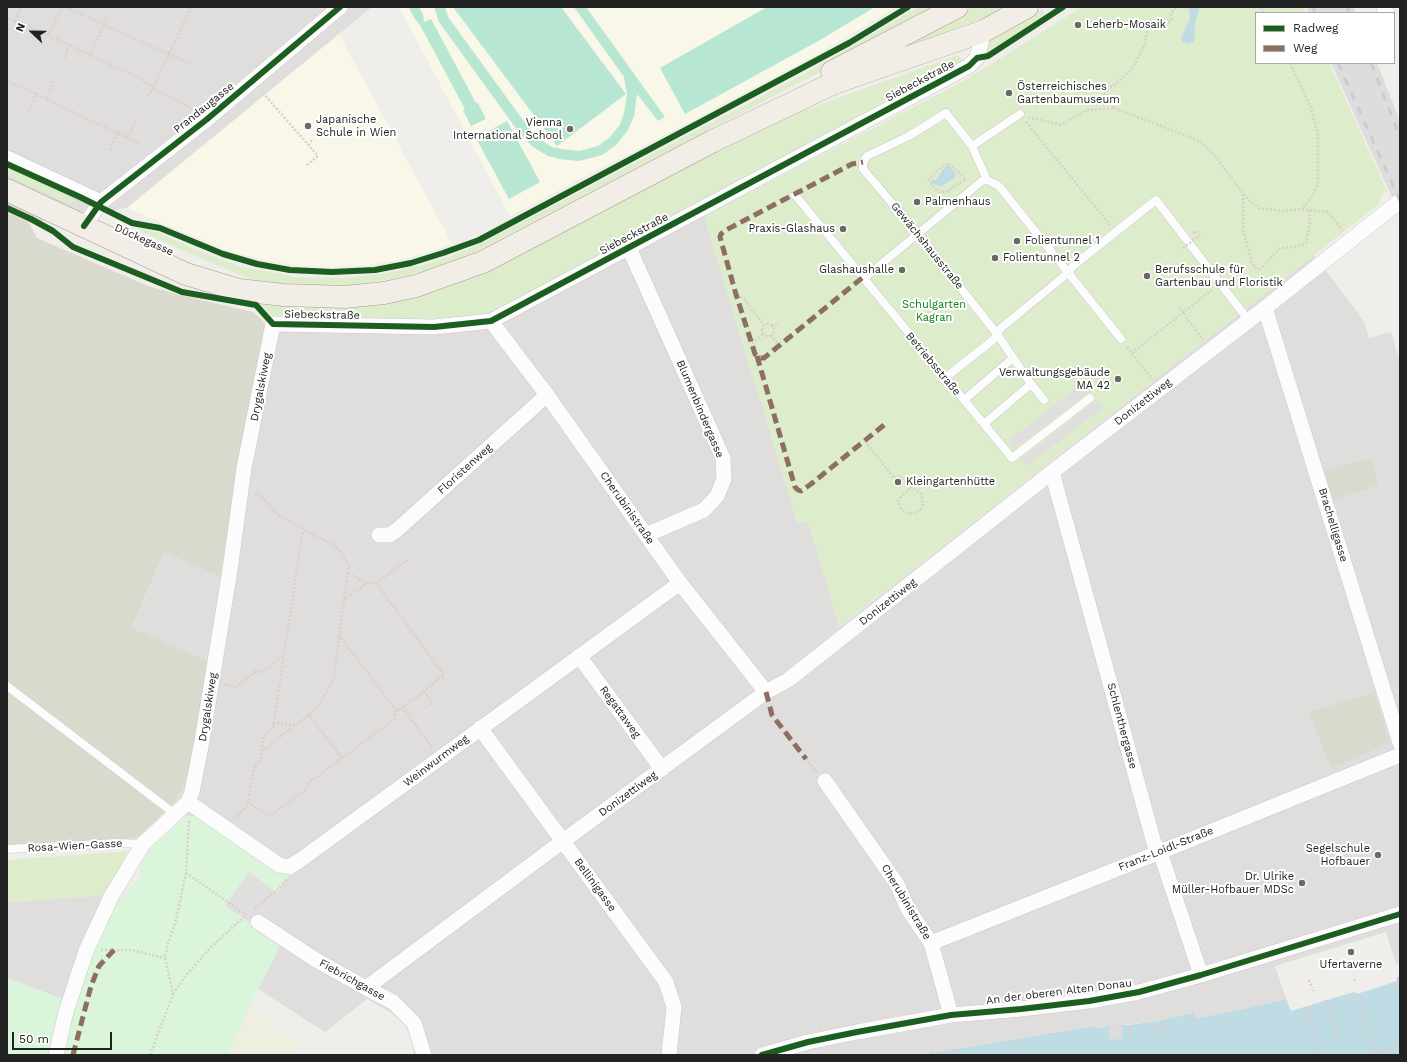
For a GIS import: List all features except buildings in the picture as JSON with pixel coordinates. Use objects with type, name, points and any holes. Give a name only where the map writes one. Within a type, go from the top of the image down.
[{"type":"main road","points":[[285,292],[344,290],[381,285],[415,278],[478,255],[957,7]]},
{"type":"main road","name":"Siebeckstraße","points":[[285,292],[345,297],[384,293],[416,286],[483,262],[713,141],[834,83],[984,31],[1026,7]]},
{"type":"main road","name":"Dückegasse","points":[[7,178],[92,215],[186,274],[239,290],[285,292]]},
{"type":"main road","name":"Dückegasse","points":[[7,190],[92,215]]},
{"type":"street","name":"Prandaugasse","points":[[92,215],[340,7]]},
{"type":"street","name":"Siebeckstraße","points":[[272,324],[434,327],[491,320],[969,66],[977,58],[984,31]]},
{"type":"street","name":"Dückegasse","points":[[7,158],[92,215]]},
{"type":"street","name":"Donizettiweg","points":[[366,988],[766,692],[788,680],[1052,472],[1249,321],[1400,201]]},
{"type":"street","name":"Blumenbindergasse","points":[[629,248],[723,458],[724,479],[718,496],[704,510],[646,536]]},
{"type":"street","name":"Brachelligasse","points":[[1265,308],[1400,742]]},
{"type":"street","name":"Cherubinistraße","points":[[491,320],[547,395],[680,583],[766,692]]},
{"type":"street","name":"Drygalskiweg","points":[[56,1055],[66,1012],[86,951],[112,895],[143,844],[188,802],[192,792],[202,741],[230,570],[244,468],[272,324]]},
{"type":"street","name":"Floristenweg","points":[[379,535],[390,535],[398,529],[547,395]]},
{"type":"street","name":"Schlenthergasse","points":[[1052,472],[1154,843],[1160,852],[1201,975]]},
{"type":"street","name":"Weinwurmweg","points":[[188,802],[279,865],[289,867],[440,759],[480,728],[680,583]]},
{"type":"street","name":"Regattaweg","points":[[579,656],[662,769]]},
{"type":"street","name":"Bellinigasse","points":[[480,728],[666,982],[674,1007],[669,1055]]},
{"type":"street","name":"Franz-Loidl-Straße","points":[[931,943],[1400,754]]},
{"type":"street","name":"Cherubinistraße","points":[[825,782],[898,884],[908,909],[931,943],[951,1015]]},
{"type":"street","name":"An der oberen Alten Donau","points":[[762,1055],[808,1042],[951,1015],[1089,1001],[1139,992],[1201,975],[1400,914]]},
{"type":"street","name":"Fiebrichgasse","points":[[252,918],[316,960],[393,1002],[414,1023],[424,1055]]},
{"type":"lane","name":"Gewächshausstraße","points":[[972,146],[946,113],[909,136],[868,156],[863,162],[862,169],[918,234],[997,334],[1031,384],[1044,400]]},
{"type":"lane","points":[[987,180],[972,146],[1020,114]]},
{"type":"lane","points":[[863,280],[982,180],[987,180],[999,186],[1121,339]]},
{"type":"lane","name":"Betriebsstraße","points":[[795,195],[863,280],[1012,458],[1090,398]]},
{"type":"lane","points":[[944,378],[993,340],[1001,328],[1068,273],[1073,266],[1156,200],[1249,321]]},
{"type":"lane","points":[[964,400],[1013,358]]},
{"type":"lane","points":[[984,424],[1031,384]]},
{"type":"lane","points":[[7,686],[176,814]]},
{"type":"lane","name":"Rosa-Wien-Gasse","points":[[7,849],[118,843],[143,844]]},
{"type":"path","points":[[15,21],[21,7]]},
{"type":"path","points":[[48,35],[62,7]]},
{"type":"path","points":[[66,7],[104,26],[191,64]]},
{"type":"path","points":[[148,96],[191,7]]},
{"type":"path","points":[[1114,108],[1103,92],[1114,85],[1131,70],[1145,43],[1148,22],[1158,26],[1164,26],[1171,20],[1169,7]]},
{"type":"path","points":[[1171,13],[1176,7]]},
{"type":"path","points":[[7,18],[48,35],[145,81],[161,93],[186,105],[206,120]]},
{"type":"path","points":[[90,55],[106,20]]},
{"type":"path","points":[[64,58],[69,45]]},
{"type":"path","points":[[1290,64],[1311,108],[1318,134],[1318,185],[1311,198],[1302,209]]},
{"type":"path","points":[[7,81],[138,143]]},
{"type":"path","points":[[46,99],[54,81]]},
{"type":"path","points":[[28,113],[37,92]]},
{"type":"path","points":[[263,93],[318,156],[307,165]]},
{"type":"path","points":[[1020,114],[1061,125],[1087,110],[1114,108],[1200,141],[1216,157],[1248,200],[1259,208],[1282,211],[1302,209],[1328,212],[1350,240]]},
{"type":"path","points":[[1020,114],[1115,232]]},
{"type":"path","points":[[128,137],[137,118]]},
{"type":"path","points":[[110,150],[119,129]]},
{"type":"path","points":[[308,144],[312,140]]},
{"type":"path","points":[[965,180],[948,191],[940,192],[935,189],[928,180],[935,172],[948,163],[962,175],[965,180],[970,191]]},
{"type":"path","points":[[1243,194],[1242,231],[1252,263],[1255,268],[1259,269],[1265,265],[1281,248],[1296,248],[1306,243],[1310,222],[1309,210]]},
{"type":"path","points":[[1183,248],[1200,236]]},
{"type":"path","points":[[1132,353],[1220,284]]},
{"type":"path","points":[[734,291],[745,300],[764,325]]},
{"type":"path","points":[[1179,307],[1211,350]]},
{"type":"path","points":[[772,327],[779,322]]},
{"type":"path","points":[[764,325],[768,324],[772,327]]},
{"type":"path","points":[[763,334],[762,330],[764,325]]},
{"type":"path","points":[[771,335],[773,330],[772,327]]},
{"type":"path","points":[[763,334],[768,336],[771,335]]},
{"type":"path","points":[[752,343],[763,334]]},
{"type":"path","points":[[771,335],[779,346]]},
{"type":"path","points":[[1126,346],[1161,389]]},
{"type":"path","points":[[865,441],[894,478],[899,476],[911,488],[920,493],[924,503],[922,508],[916,513],[908,514],[901,509],[898,501],[911,488]]},
{"type":"path","points":[[253,493],[259,494],[279,516],[337,547],[349,565],[334,678],[321,702],[309,715],[262,752]]},
{"type":"path","points":[[229,822],[247,806],[255,765],[260,761],[264,735],[273,728],[303,529]]},
{"type":"path","points":[[348,573],[366,583],[376,583],[410,558]]},
{"type":"path","points":[[344,601],[366,583]]},
{"type":"path","points":[[376,583],[444,675],[402,708],[396,710]]},
{"type":"path","points":[[248,802],[269,816],[306,790],[308,783],[394,720],[396,710],[339,635]]},
{"type":"path","points":[[220,683],[236,687],[256,671],[262,672],[284,656]]},
{"type":"path","points":[[424,691],[432,703],[425,708]]},
{"type":"path","points":[[402,708],[440,759]]},
{"type":"path","points":[[309,715],[342,758]]},
{"type":"path","points":[[273,723],[296,725]]},
{"type":"path","points":[[173,994],[165,958],[168,943],[175,924],[186,873],[189,824],[188,802]]},
{"type":"path","points":[[186,873],[252,918]]},
{"type":"path","points":[[150,1055],[173,994],[187,974],[210,948],[252,918],[275,892]]},
{"type":"path","points":[[86,951],[131,950],[165,958]]},
{"type":"path","points":[[1309,980],[1312,990]]},
{"type":"path","points":[[1394,982],[1398,987],[1400,995]]},
{"type":"path","points":[[1358,994],[1377,1053]]},
{"type":"path","points":[[1325,1000],[1339,1039]]},
{"type":"path","points":[[1305,1006],[1320,1055]]},
{"type":"path","points":[[1196,1018],[1197,1024]]},
{"type":"path","points":[[1161,1020],[1164,1032]]},
{"type":"path","points":[[1129,1025],[1131,1035],[1138,1034]]},
{"type":"path","points":[[1152,1027],[1162,1025]]},
{"type":"path","points":[[1052,1033],[1052,1038]]},
{"type":"path","points":[[1010,1040],[1011,1047]]},
{"type":"path","points":[[1371,1055],[1399,1046]]},
{"type":"path","points":[[953,1049],[954,1055]]},
{"type":"shaded area","points":[[7,7],[372,7],[127,208],[29,223],[7,213]]},
{"type":"shaded area","name":"Vienna International School","points":[[399,7],[896,7],[809,59],[510,216]]},
{"type":"shaded area","name":"Japanische Schule in Wien","points":[[339,34],[452,244],[395,261],[368,265],[335,267],[300,266],[265,260],[228,251],[127,208]]},
{"type":"shaded area","points":[[697,205],[704,216],[798,524],[808,521],[840,627],[1314,255],[1356,310],[1365,324],[1369,338],[1391,332],[1400,362],[1400,963],[1396,964],[1386,932],[1275,966],[1286,999],[1230,1012],[1194,1018],[1194,1014],[1149,1023],[1094,1028],[1092,1026],[920,1055],[414,1055],[413,1039],[407,1027],[393,1014],[367,999],[325,1032],[258,989],[281,944],[258,922],[288,875],[282,874],[197,816],[186,816],[174,804],[182,789],[132,629],[164,552],[220,575],[267,329],[465,318],[488,313]]},
{"type":"shaded area","points":[[7,213],[29,223],[37,238],[148,286],[253,312],[262,320],[267,329],[241,459],[220,576],[164,552],[132,628],[210,662],[190,765],[182,789],[174,804],[137,838],[7,848]]},
{"type":"shaded area","points":[[1084,382],[1090,391],[1014,449],[1008,441]]},
{"type":"shaded area","points":[[1097,400],[1103,408],[1027,466],[1021,459]]},
{"type":"shaded area","points":[[258,457],[278,463],[301,473],[274,496],[257,485]]},
{"type":"shaded area","points":[[1371,458],[1378,485],[1332,500],[1325,471]]},
{"type":"shaded area","points":[[380,509],[403,535],[378,559],[354,534]]},
{"type":"shaded area","points":[[425,693],[431,701],[438,695],[459,724],[451,730],[457,738],[446,746],[444,744],[437,750],[411,716],[419,711],[413,703]]},
{"type":"shaded area","points":[[1374,693],[1389,742],[1379,748],[1331,768],[1309,712]]},
{"type":"shaded area","points":[[249,872],[277,893],[255,926],[225,906]]},
{"type":"shaded area","points":[[104,895],[116,902],[66,1042],[65,1000],[7,978],[7,902]]},
{"type":"green space","points":[[419,7],[423,14],[424,22],[431,19],[486,119],[471,126],[463,110],[465,109],[420,25],[409,8]]},
{"type":"green space","points":[[434,7],[445,7],[448,17],[528,127],[539,139],[552,147],[579,151],[598,146],[609,138],[620,125],[624,113],[627,94],[624,77],[574,7],[586,7],[665,117],[658,121],[637,94],[634,116],[628,130],[616,145],[602,155],[579,161],[559,159],[548,156],[533,147],[520,134],[439,22]]},
{"type":"green space","points":[[453,7],[561,7],[626,94],[557,146]]},
{"type":"green space","points":[[767,7],[875,7],[820,40],[685,114],[660,68]]},
{"type":"green space","points":[[918,7],[944,7],[475,252],[434,268],[397,278],[352,285],[311,286],[271,283],[245,277],[135,229],[139,228],[159,233],[194,249],[242,267],[296,277],[344,278],[382,274],[419,266],[452,256],[484,242],[808,72]]},
{"type":"green space","points":[[974,7],[1009,7],[992,15],[919,42],[916,41],[916,36]]},
{"type":"green space","name":"Schulgarten Kagran","points":[[1082,7],[1303,7],[1306,12],[1255,12],[1255,64],[1329,64],[1387,191],[1383,193],[1379,204],[839,627],[808,521],[798,524],[704,216],[962,82]]},
{"type":"green space","points":[[1041,9],[1045,14],[988,53],[985,53],[983,43]]},
{"type":"green space","points":[[958,55],[965,62],[626,243],[488,313],[435,322],[274,318],[259,302],[294,308],[352,307],[427,294],[473,277],[785,117]]},
{"type":"green space","points":[[507,121],[540,182],[509,199],[476,138]]},
{"type":"green space","points":[[7,166],[75,196],[71,205],[7,175]]},
{"type":"green space","points":[[186,816],[197,816],[282,874],[289,875],[277,893],[249,873],[225,907],[281,944],[248,1009],[228,1055],[63,1055],[85,972],[97,939],[116,902],[140,876],[142,860],[154,845]]},
{"type":"green space","points":[[128,851],[104,895],[7,902],[8,852],[8,860]]},
{"type":"green space","points":[[7,978],[65,1000],[51,1055],[7,1055]]},
{"type":"green space","points":[[248,1009],[304,1045],[292,1055],[228,1055]]},
{"type":"water","points":[[1188,7],[1200,7],[1195,23],[1194,41],[1188,44],[1182,41],[1181,37],[1189,21],[1190,14]]},
{"type":"water","points":[[947,165],[956,174],[955,178],[939,186],[931,183],[932,180],[936,180]]},
{"type":"water","points":[[1400,976],[1400,1055],[920,1055],[1093,1026],[1094,1028],[1109,1025],[1149,1023],[1194,1013],[1195,1018],[1230,1012],[1286,999],[1291,1011],[1354,992],[1358,994],[1397,981],[1396,978]]},
{"type":"pier","points":[[1306,7],[1353,7],[1356,12],[1308,12]]},
{"type":"pier","points":[[1331,64],[1377,64],[1400,121],[1400,215]]},
{"type":"pier","points":[[1109,1025],[1122,1025],[1122,1039],[1110,1040]]},
{"type":"railway","points":[[1313,7],[1315,12]]},
{"type":"railway","points":[[1347,7],[1349,12]]},
{"type":"railway","points":[[1338,64],[1400,201]]},
{"type":"railway","points":[[1371,64],[1400,137]]},
{"type":"marked path","points":[[862,278],[764,358],[760,358],[755,354],[720,237],[726,230],[852,164],[863,162]]},
{"type":"marked path","points":[[757,356],[795,487],[798,490],[801,491],[811,484],[884,425]]},
{"type":"marked path","points":[[766,692],[772,715],[806,759]]},
{"type":"marked path","points":[[73,1055],[91,986],[99,966],[114,950]]},
{"type":"cycle path","points":[[84,226],[101,202],[206,120],[340,7]]},
{"type":"cycle path","points":[[7,164],[80,197],[132,223],[160,228],[223,254],[257,264],[290,270],[332,272],[375,270],[411,263],[479,240],[849,43],[908,7]]},
{"type":"cycle path","points":[[7,208],[53,231],[73,247],[182,292],[256,305],[273,324],[434,327],[491,321],[969,66],[977,58],[988,56],[1063,7]]},
{"type":"cycle path","points":[[762,1055],[808,1042],[951,1015],[1089,1001],[1139,992],[1201,975],[1400,914]]},
{"type":"place","name":"Leherb-Mosaik","points":[[1078,25]]},
{"type":"place","name":"Österreichisches Gartenbaumuseum","points":[[1009,93]]},
{"type":"place","name":"Japanische Schule in Wien","points":[[308,126]]},
{"type":"place","name":"Vienna International School","points":[[570,129]]},
{"type":"place","name":"Palmenhaus","points":[[917,202]]},
{"type":"place","name":"Praxis-Glashaus","points":[[843,229]]},
{"type":"place","name":"Folientunnel 1","points":[[1017,241]]},
{"type":"place","name":"Folientunnel 2","points":[[995,258]]},
{"type":"place","name":"Glashaushalle","points":[[902,270]]},
{"type":"place","name":"Berufsschule für Gartenbau und Floristik","points":[[1147,276]]},
{"type":"place","name":"Verwaltungsgebäude MA 42","points":[[1118,379]]},
{"type":"place","name":"Kleingartenhütte","points":[[898,482]]},
{"type":"place","name":"Segelschule Hofbauer","points":[[1378,855]]},
{"type":"place","name":"Dr. Ulrike Müller-Hofbauer MDSc","points":[[1302,883]]},
{"type":"place","name":"Ufertaverne","points":[[1351,952]]}]
